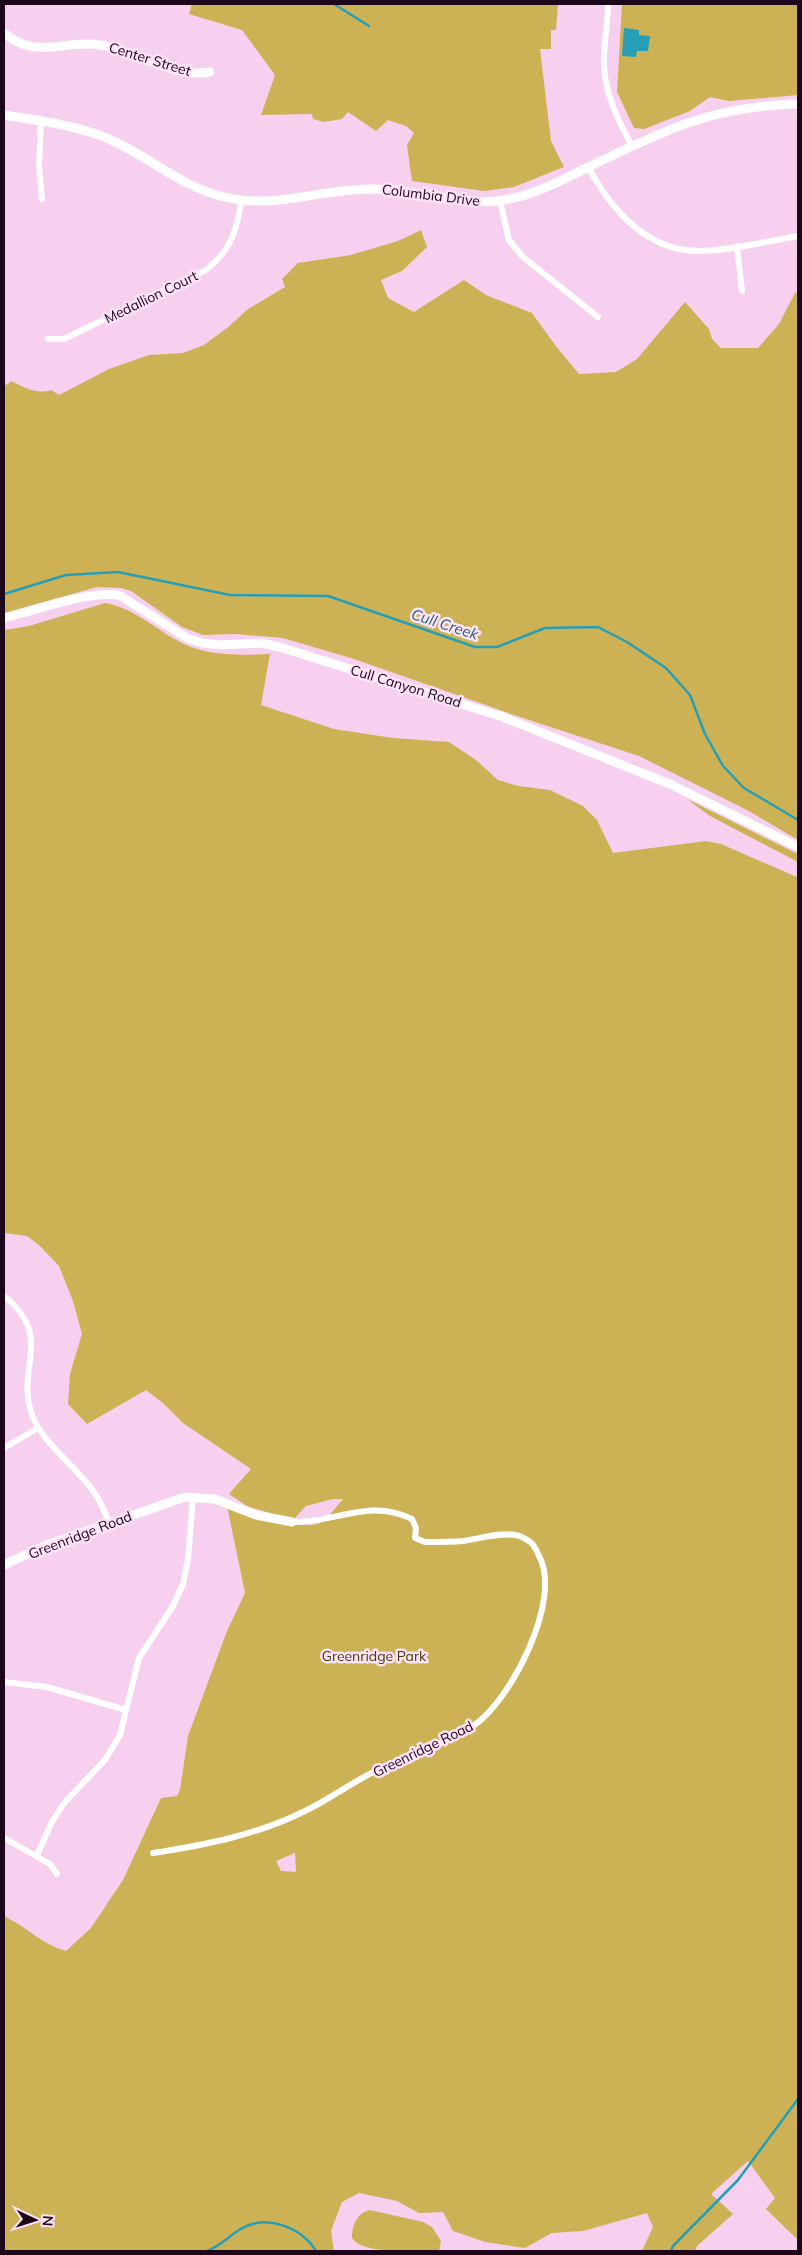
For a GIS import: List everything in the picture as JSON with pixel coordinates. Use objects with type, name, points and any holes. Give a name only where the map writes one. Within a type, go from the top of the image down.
[{"type":"street","points":[[608,4],[604,52],[606,81],[610,98],[632,146]]},
{"type":"street","name":"Center Street","points":[[4,33],[17,42],[34,47],[53,48],[94,44],[110,47],[189,74],[210,72]]},
{"type":"street","name":"Columbia Drive","points":[[4,115],[66,125],[103,137],[127,148],[203,190],[241,202],[271,202],[373,189],[392,189],[468,201],[500,201],[536,191],[689,121],[722,112],[766,105],[798,104]]},
{"type":"street","points":[[41,121],[39,166],[42,199]]},
{"type":"street","points":[[588,167],[607,200],[618,214],[645,235],[687,250],[709,250],[798,236]]},
{"type":"street","points":[[500,201],[509,240],[514,246],[523,256],[598,317]]},
{"type":"street","name":"Medallion Court","points":[[48,339],[64,339],[206,270],[223,255],[233,239],[241,202]]},
{"type":"street","points":[[737,246],[742,290]]},
{"type":"street","name":"Cull Canyon Road","points":[[4,618],[82,598],[107,593],[119,595],[187,638],[202,643],[220,645],[262,643],[283,648],[503,717],[672,785],[798,848]]},
{"type":"street","points":[[4,1296],[23,1316],[31,1339],[32,1357],[28,1400],[38,1428],[95,1493],[109,1522]]},
{"type":"street","points":[[4,1448],[38,1428]]},
{"type":"street","points":[[36,1855],[52,1822],[64,1803],[105,1760],[114,1748],[120,1735],[139,1658],[173,1606],[184,1584],[193,1497]]},
{"type":"street","name":"Greenridge Road","points":[[4,1564],[44,1546],[109,1522],[173,1500],[193,1497],[215,1500],[256,1516],[292,1522],[305,1522],[369,1510],[386,1510],[412,1519],[416,1528],[415,1538],[425,1542],[517,1535],[532,1542],[542,1562],[546,1584],[537,1631],[520,1666],[500,1699],[488,1714],[450,1739],[384,1767],[305,1812],[252,1832],[205,1845],[152,1853]]},
{"type":"street","points":[[4,1682],[47,1687],[126,1710]]},
{"type":"street","points":[[4,1838],[50,1864],[58,1874]]},
{"type":"green space","points":[[192,4],[558,4],[556,30],[551,30],[551,49],[540,49],[551,141],[564,167],[514,187],[484,191],[412,181],[407,145],[414,133],[406,126],[388,120],[376,131],[348,112],[342,119],[324,122],[313,119],[312,114],[261,115],[275,75],[242,30],[189,14]]},
{"type":"green space","points":[[622,4],[798,4],[798,95],[729,101],[710,97],[690,111],[644,129],[634,128],[617,92]]},
{"type":"green space","points":[[421,230],[427,247],[402,271],[381,280],[388,298],[414,312],[464,280],[486,295],[532,313],[579,374],[616,372],[637,359],[685,302],[709,329],[712,339],[721,348],[758,348],[779,324],[795,293],[798,293],[798,840],[747,810],[639,756],[354,659],[283,638],[236,634],[203,635],[182,627],[131,591],[121,588],[97,587],[4,613],[4,383],[7,385],[11,381],[30,390],[40,392],[51,390],[59,395],[109,369],[149,355],[183,353],[204,345],[248,309],[285,287],[282,279],[298,263],[351,255],[398,241]]},
{"type":"green space","name":"Greenridge Park","points":[[105,603],[129,611],[182,643],[203,651],[241,655],[270,654],[261,705],[334,729],[393,738],[449,742],[476,760],[498,780],[518,786],[550,790],[583,806],[597,820],[613,853],[706,841],[721,844],[797,877],[798,874],[798,2240],[766,2209],[775,2198],[748,2161],[711,2194],[733,2214],[697,2246],[695,2251],[642,2251],[653,2227],[647,2213],[583,2231],[552,2233],[525,2248],[485,2242],[453,2231],[443,2212],[419,2213],[397,2201],[359,2193],[342,2202],[331,2231],[334,2251],[4,2251],[4,1916],[41,1940],[66,1951],[91,1928],[123,1880],[161,1798],[177,1796],[180,1790],[188,1736],[227,1631],[245,1593],[227,1506],[289,1523],[314,1525],[325,1520],[343,1499],[333,1499],[306,1506],[293,1520],[247,1506],[229,1494],[251,1469],[183,1423],[163,1403],[146,1390],[87,1424],[68,1404],[70,1374],[82,1334],[73,1301],[59,1266],[40,1246],[27,1236],[4,1233],[4,630],[29,626]],"holes":[[[295,1853],[296,1872],[281,1871],[276,1861]]]},
{"type":"green space","points":[[687,799],[798,854],[798,862],[710,816]]},
{"type":"green space","points":[[370,2210],[423,2222],[432,2227],[441,2241],[439,2251],[379,2250],[358,2243],[352,2238],[354,2224],[362,2214]]},
{"type":"water","points":[[624,28],[639,30],[639,35],[650,36],[648,51],[637,51],[636,57],[622,56]]},
{"type":"waterway","points":[[334,4],[369,26]]},
{"type":"waterway","name":"Cull Creek","points":[[4,594],[66,575],[118,572],[230,595],[328,596],[475,647],[497,647],[545,628],[598,627],[627,642],[666,668],[690,695],[705,734],[723,766],[744,788],[798,820]]},
{"type":"waterway","points":[[671,2251],[673,2246],[738,2180],[798,2099]]},
{"type":"waterway","points":[[207,2251],[239,2230],[249,2225],[260,2223],[282,2225],[292,2229],[301,2235],[316,2251]]}]
